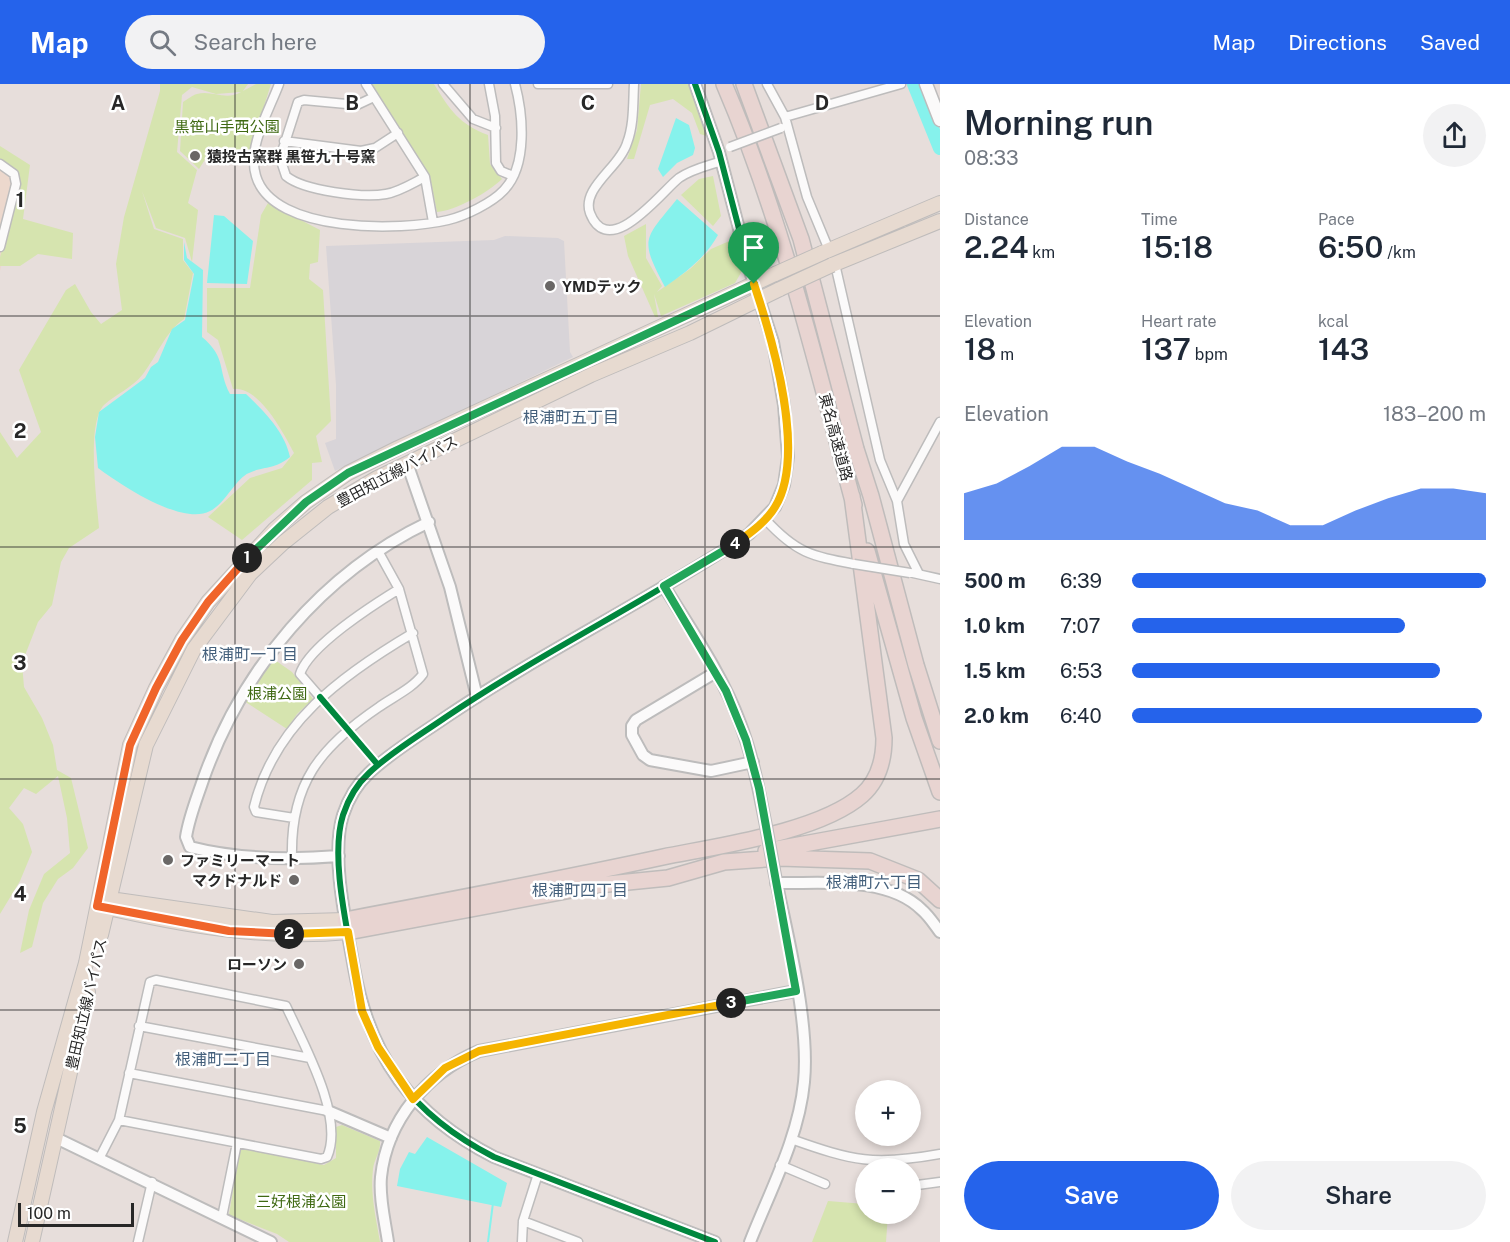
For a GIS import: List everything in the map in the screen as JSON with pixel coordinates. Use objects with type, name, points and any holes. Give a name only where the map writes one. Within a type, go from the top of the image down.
[{"type":"highway","name":"東名高速道路","points":[[724,84],[758,170],[782,243],[914,718],[940,792]]},
{"type":"highway","name":"東名高速道路","points":[[744,84],[801,239],[916,666],[940,741]]},
{"type":"highway","points":[[346,926],[753,839],[791,828],[847,805],[862,795],[875,779],[884,757],[882,711],[852,496]]},
{"type":"highway","points":[[871,496],[940,708]]},
{"type":"highway","points":[[346,926],[598,885],[668,878],[724,862],[913,820],[940,811]]},
{"type":"highway","points":[[753,839],[913,820],[940,819]]},
{"type":"highway","points":[[724,862],[813,857],[870,861],[918,880],[940,900]]},
{"type":"main road","points":[[926,84],[940,120]]},
{"type":"main road","points":[[826,252],[940,203]]},
{"type":"main road","points":[[834,265],[940,221]]},
{"type":"main road","name":"豊田知立線バイパス","points":[[33,1242],[103,903],[130,745],[156,688],[182,640],[208,602],[275,529],[306,502],[348,473],[826,252]]},
{"type":"main road","name":"豊田知立線バイパス","points":[[15,1242],[44,1112],[103,903],[112,880],[146,745],[194,649],[219,612],[250,574],[283,543],[328,507],[407,463],[591,375],[690,333],[834,265]]},
{"type":"main road","points":[[103,903],[229,931],[292,934],[346,926]]},
{"type":"street","points":[[279,84],[254,155],[256,177],[264,191],[291,212],[335,222],[384,226],[433,222],[460,216],[497,196],[513,176],[520,147],[521,121],[515,84]]},
{"type":"street","points":[[366,84],[425,177],[433,222]]},
{"type":"street","points":[[443,84],[473,119],[496,128]]},
{"type":"street","points":[[489,84],[496,128],[496,163],[501,171],[513,176]]},
{"type":"street","points":[[537,84],[608,84]]},
{"type":"street","points":[[634,84],[627,143],[615,166],[597,183],[590,196],[589,207],[595,221],[609,228],[627,225],[679,179],[720,156],[730,147],[784,124],[901,84]]},
{"type":"street","points":[[694,84],[720,156],[754,284],[773,342],[779,372],[788,457],[781,494],[765,519],[735,544],[477,697],[367,774],[355,790],[343,814],[339,856],[346,926],[362,1011],[378,1047],[413,1099],[461,1139],[538,1174],[716,1242]]},
{"type":"street","points":[[767,84],[784,124],[826,252]]},
{"type":"street","points":[[374,96],[357,105],[300,100],[284,141],[280,164],[286,177],[299,185],[368,195],[384,195],[425,177]]},
{"type":"street","points":[[284,141],[361,151],[375,148],[398,134]]},
{"type":"street","points":[[0,164],[14,174],[16,184],[0,248]]},
{"type":"street","points":[[834,265],[880,460],[897,501],[904,544],[914,574]]},
{"type":"street","points":[[897,501],[940,422]]},
{"type":"street","points":[[400,447],[429,522],[461,626],[477,697]]},
{"type":"street","points":[[765,519],[786,542],[801,552],[940,579]]},
{"type":"street","points":[[339,856],[292,858],[232,854],[190,847],[186,840],[186,831],[225,727],[258,669],[305,612],[342,578],[378,551],[429,522]]},
{"type":"street","points":[[292,858],[294,818],[306,781],[324,752],[346,729],[422,676],[413,633],[399,589],[378,551]]},
{"type":"street","points":[[664,586],[716,672],[740,722],[753,762],[802,1024],[805,1065],[802,1097],[791,1138],[750,1242]]},
{"type":"street","points":[[320,697],[300,674],[305,664],[347,624],[399,589]]},
{"type":"street","points":[[294,818],[256,812],[254,807],[263,777],[274,753],[293,725],[320,697],[413,633]]},
{"type":"street","points":[[716,672],[636,720],[632,726],[632,735],[643,755],[658,762],[711,771],[753,762]]},
{"type":"street","points":[[776,883],[873,886],[899,895],[921,908],[940,932]]},
{"type":"street","points":[[100,1157],[119,1120],[150,982],[156,980],[286,1006],[310,1058],[328,1111],[330,1150],[325,1158],[119,1120]]},
{"type":"street","points":[[388,1242],[381,1178],[392,1138],[413,1099],[445,1068],[479,1051],[796,991]]},
{"type":"street","points":[[139,1026],[310,1058]]},
{"type":"street","points":[[129,1073],[328,1111],[392,1138]]},
{"type":"street","points":[[56,1138],[152,1182],[271,1242]]},
{"type":"street","points":[[791,1138],[855,1159]]},
{"type":"street","points":[[222,1218],[237,1143]]},
{"type":"street","points":[[921,1160],[940,1154]]},
{"type":"street","points":[[780,1165],[825,1184]]},
{"type":"street","points":[[522,1242],[523,1221],[538,1174]]},
{"type":"street","points":[[138,1242],[152,1182]]},
{"type":"street","points":[[921,1185],[940,1182]]},
{"type":"street","points":[[523,1221],[578,1242]]},
{"type":"shaded area","points":[[0,154],[22,183],[0,271]]},
{"type":"shaded area","points":[[505,236],[558,238],[564,241],[570,352],[573,357],[335,471],[325,443],[336,439],[336,385],[326,246],[494,240]]},
{"type":"green space","name":"黒笹山手西公園","points":[[160,84],[248,84],[243,91],[256,84],[271,84],[246,163],[211,150],[199,169],[180,151],[183,102],[197,94],[230,96],[241,92],[216,94],[192,87],[182,95],[177,152],[197,170],[188,203],[198,210],[192,262],[185,238],[156,228],[142,191],[154,229],[183,239],[183,260],[193,273],[184,319],[166,337],[139,379],[104,405],[99,414],[95,428],[94,464],[99,528],[69,548],[61,562],[52,605],[38,622],[22,663],[24,687],[42,718],[53,745],[57,770],[71,778],[88,848],[73,868],[58,879],[43,903],[32,947],[20,953],[29,910],[44,874],[70,853],[67,818],[58,776],[36,794],[24,788],[9,808],[23,824],[32,852],[20,881],[0,914],[0,432],[17,458],[41,432],[19,370],[66,290],[75,284],[91,312],[101,324],[122,310],[116,264],[124,217],[160,91]]},
{"type":"green space","points":[[372,84],[434,84],[462,121],[488,135],[490,164],[502,179],[489,190],[471,200],[437,212],[430,177]]},
{"type":"green space","points":[[641,84],[690,84],[710,137],[700,134],[692,113],[673,99],[650,105],[634,159],[627,159],[637,130]]},
{"type":"green space","points":[[0,146],[30,165],[23,219],[73,233],[72,259],[38,254],[20,266],[0,266],[0,257],[13,214],[18,181],[0,159]]},
{"type":"green space","points":[[713,176],[721,216],[713,226],[681,195],[699,179]]},
{"type":"green space","points":[[268,203],[320,230],[318,262],[310,264],[309,279],[323,290],[331,421],[316,436],[322,462],[312,463],[312,480],[242,540],[208,517],[250,478],[282,468],[294,453],[277,423],[261,402],[243,390],[233,389],[218,340],[207,332],[207,288],[250,288],[261,215]]},
{"type":"green space","points":[[646,224],[646,258],[662,286],[657,292],[690,269],[711,249],[734,239],[742,271],[735,283],[661,316],[654,294],[658,317],[655,317],[628,256],[624,236]]},
{"type":"green space","name":"根浦公園","points":[[272,658],[292,672],[313,699],[297,714],[287,729],[244,701]]},
{"type":"green space","name":"三好根浦公園","points":[[342,1125],[380,1141],[373,1169],[372,1188],[380,1242],[289,1242],[277,1234],[229,1215],[240,1147],[324,1165],[336,1158],[336,1127]]},
{"type":"green space","points":[[828,1201],[855,1203],[855,1224],[887,1224],[886,1242],[812,1242]]},
{"type":"water","points":[[676,118],[689,125],[695,148],[693,155],[677,163],[663,177],[658,169]]},
{"type":"water","points":[[677,199],[718,235],[701,258],[665,287],[651,258],[649,240],[658,223]]},
{"type":"water","points":[[214,215],[224,216],[253,241],[247,284],[207,283]]},
{"type":"water","points":[[184,242],[187,258],[203,270],[202,337],[215,351],[230,394],[246,394],[260,408],[284,439],[290,457],[274,466],[244,476],[215,508],[198,514],[184,513],[152,502],[98,468],[95,437],[99,412],[145,378],[151,367],[158,362],[172,329],[185,320],[194,274],[184,260]]},
{"type":"water","points":[[427,1137],[507,1183],[501,1207],[397,1186],[400,1169],[409,1152],[415,1154]]},
{"type":"waterway","points":[[914,84],[940,148]]},
{"type":"waterway","points":[[488,1242],[493,1203]]},
{"type":"cycle path","points":[[695,84],[719,152],[750,271],[773,342],[784,405],[788,457],[784,485],[775,507],[749,534],[674,581],[483,693],[378,765],[365,777],[350,798],[339,832],[338,850],[344,912],[361,1000],[371,1030],[384,1056],[399,1080],[418,1102],[465,1141],[494,1157],[715,1242]]},
{"type":"cycle path","points":[[320,697],[378,765]]},
{"type":"place","name":"猿投古窯群 黒笹九十号窯","points":[[195,156]]},
{"type":"place","name":"YMDテック","points":[[550,286]]},
{"type":"place","name":"ファミリーマート","points":[[168,860]]},
{"type":"place","name":"マクドナルド","points":[[294,880]]},
{"type":"place","name":"ローソン","points":[[299,964]]},
{"type":"district","name":"根浦町五丁目","points":[[571,417]]},
{"type":"district","name":"根浦町一丁目","points":[[250,654]]},
{"type":"district","name":"根浦町六丁目","points":[[874,882]]},
{"type":"district","name":"根浦町四丁目","points":[[580,890]]},
{"type":"district","name":"根浦町二丁目","points":[[223,1059]]},
{"type":"route","points":[[754,284],[773,342],[784,405],[788,468],[784,485],[775,507],[758,527],[735,544],[664,586],[732,702],[750,752],[759,788],[796,991],[479,1051],[445,1068],[413,1099],[378,1047],[362,1011],[348,932],[279,934],[229,931],[97,906],[130,745],[156,688],[182,640],[208,602],[242,562],[275,529],[306,502],[348,473],[580,363],[754,284]]}]
